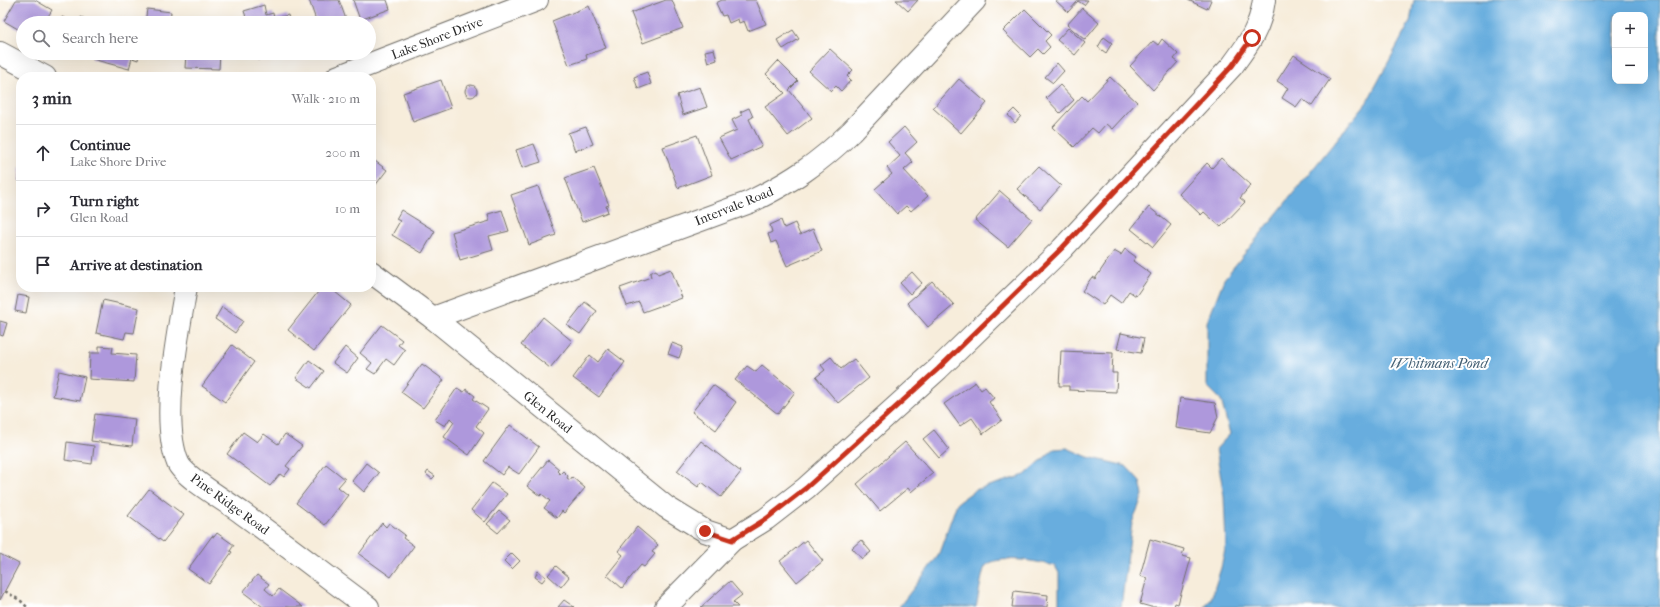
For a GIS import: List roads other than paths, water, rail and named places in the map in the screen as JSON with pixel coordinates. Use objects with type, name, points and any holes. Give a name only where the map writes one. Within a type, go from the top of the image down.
[{"type":"street","name":"Lake Shore Drive","points":[[350,72],[537,0]]},
{"type":"street","name":"Intervale Road","points":[[433,318],[750,202],[777,189],[803,173],[829,153],[851,132],[975,0]]},
{"type":"street","points":[[666,607],[732,540],[766,519],[806,488],[938,369],[1062,248],[1232,66],[1252,38],[1261,17],[1264,0]]},
{"type":"street","points":[[0,53],[36,72]]},
{"type":"street","name":"Glen Road","points":[[376,276],[433,318],[666,507],[705,531],[732,540]]},
{"type":"street","name":"Pine Ridge Road","points":[[185,292],[171,390],[173,447],[179,465],[194,480],[242,513],[368,607]]},
{"type":"water","name":"Whitmans Pond","points":[[1414,0],[1660,0],[1660,607],[1205,607],[1211,599],[1221,568],[1226,545],[1224,496],[1216,449],[1230,434],[1221,400],[1207,386],[1207,322],[1224,279],[1367,102],[1410,22]]},
{"type":"water","points":[[1067,448],[1088,457],[1126,466],[1140,481],[1143,495],[1132,523],[1121,607],[1059,607],[1059,573],[1055,566],[1040,562],[1008,559],[998,560],[985,567],[976,607],[899,607],[938,556],[957,503],[975,490],[1025,475],[1054,449]]}]
